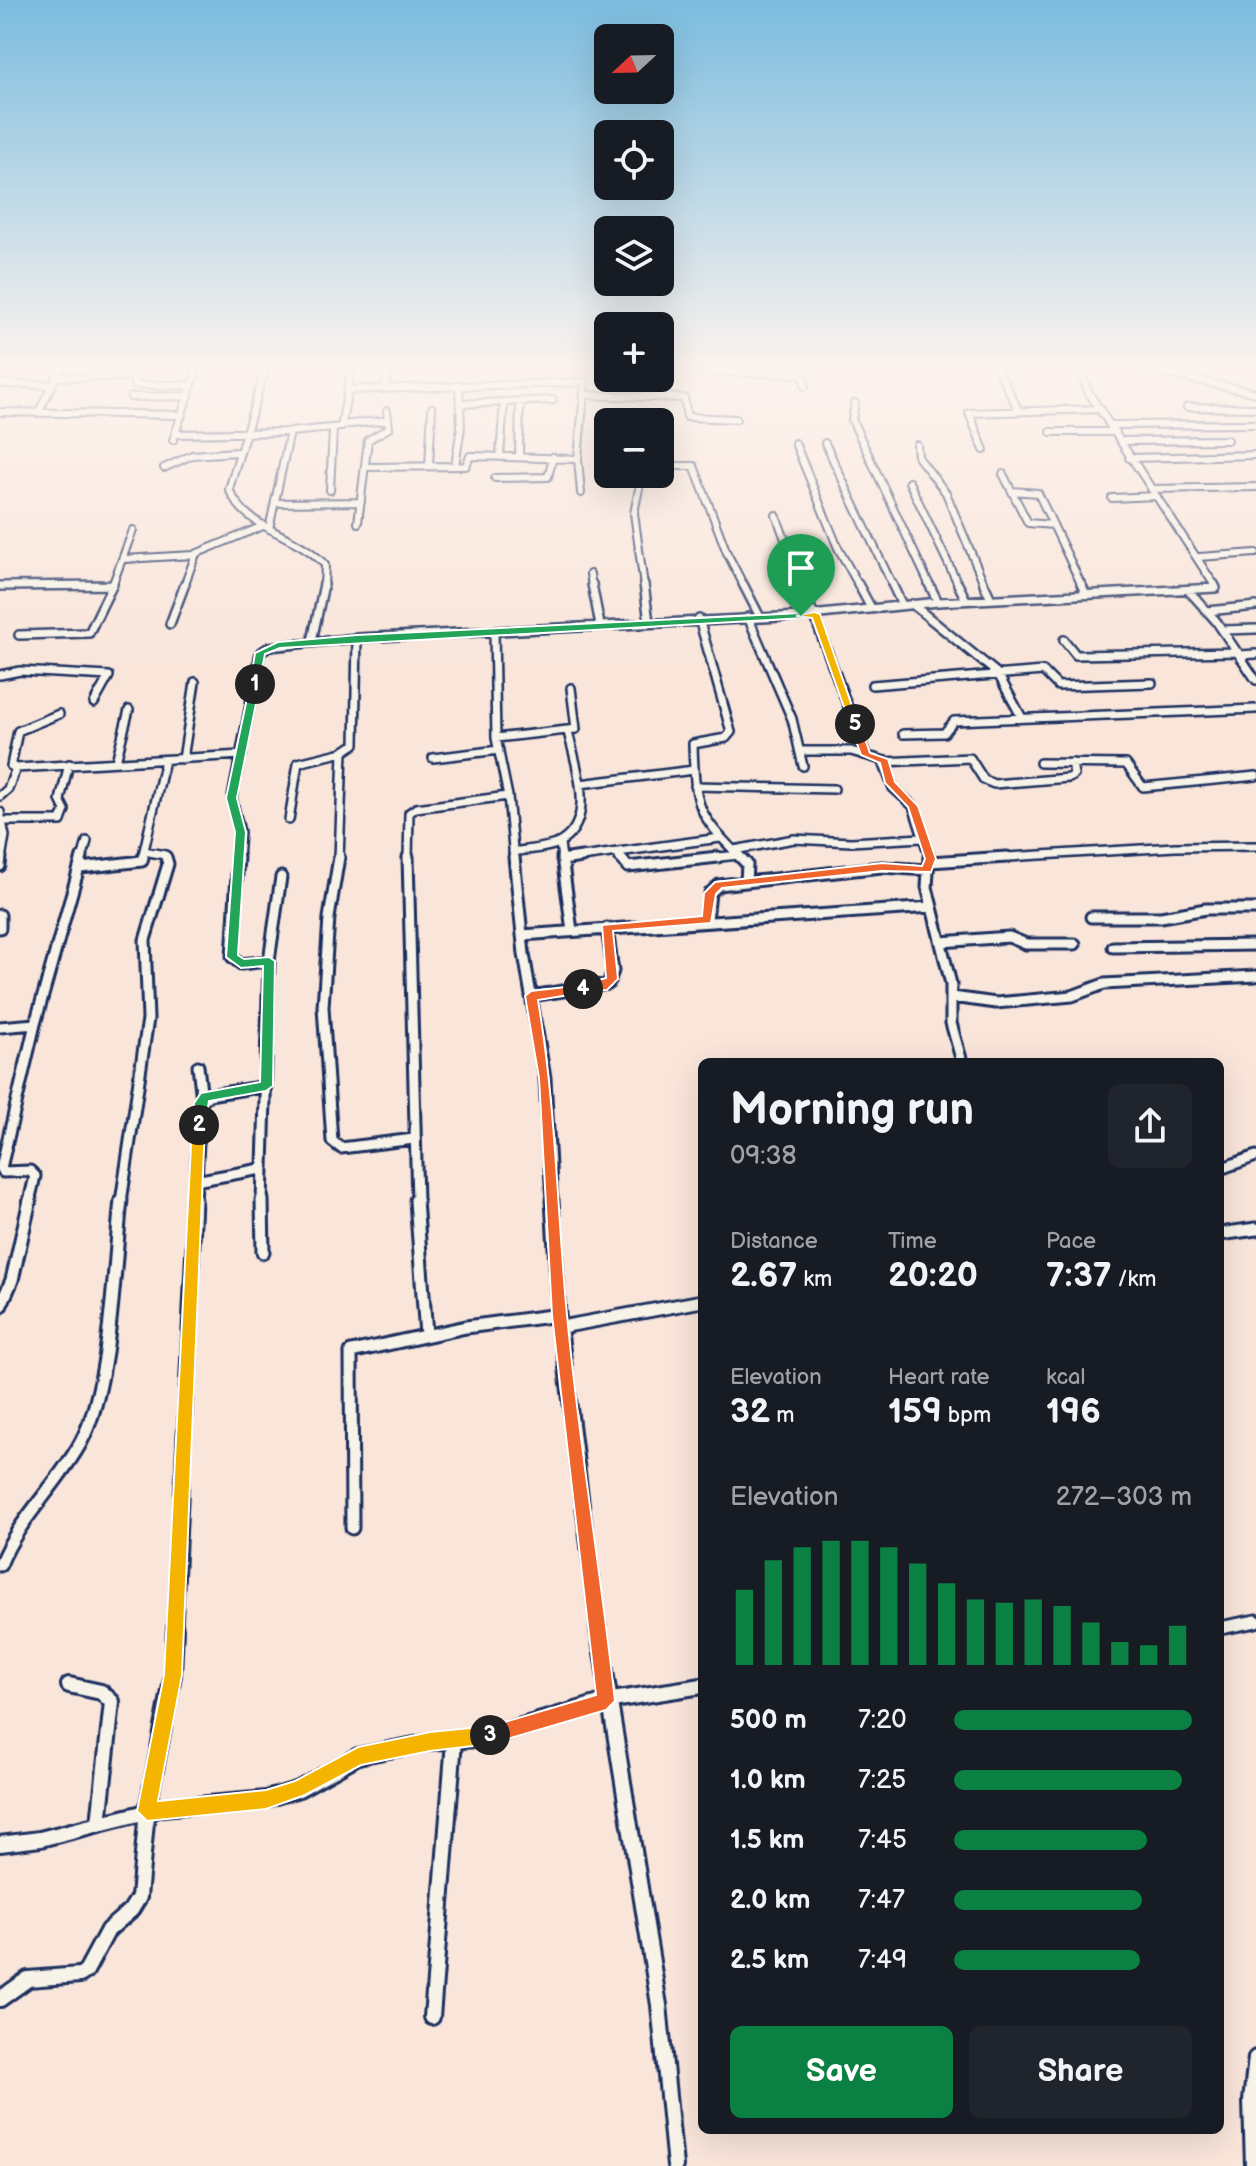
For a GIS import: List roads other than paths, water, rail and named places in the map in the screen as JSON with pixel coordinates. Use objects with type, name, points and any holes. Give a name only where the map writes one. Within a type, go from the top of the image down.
[{"type":"street","points":[[234,467],[229,489],[232,504],[266,527],[312,551],[325,568],[312,641]]},
{"type":"street","points":[[124,559],[196,554],[266,527],[276,503],[283,467]]},
{"type":"street","points":[[330,490],[331,467]]},
{"type":"street","points":[[358,523],[367,467]]},
{"type":"street","points":[[495,478],[548,477],[552,467]]},
{"type":"street","points":[[579,467],[581,493]]},
{"type":"street","points":[[694,467],[727,553],[760,617]]},
{"type":"street","points":[[805,467],[838,548],[871,608]]},
{"type":"street","points":[[836,467],[902,605]]},
{"type":"street","points":[[874,467],[938,602]]},
{"type":"street","points":[[926,467],[946,493],[991,599]]},
{"type":"street","points":[[269,961],[241,964],[232,957],[240,832],[232,798],[260,653],[269,647],[357,638],[815,614],[966,600],[1190,592],[1216,588],[1199,557],[1135,467]]},
{"type":"street","points":[[1003,474],[1028,523],[1053,525]]},
{"type":"street","points":[[909,482],[966,600]]},
{"type":"street","points":[[1151,489],[1256,487]]},
{"type":"street","points":[[639,488],[634,513],[649,622]]},
{"type":"street","points":[[1012,491],[1038,493],[1086,594]]},
{"type":"street","points":[[1112,498],[1156,496]]},
{"type":"street","points":[[276,503],[361,502]]},
{"type":"street","points":[[776,515],[866,755]]},
{"type":"street","points":[[19,635],[86,635],[124,559],[133,530]]},
{"type":"street","points":[[1199,557],[1256,553]]},
{"type":"street","points":[[170,624],[196,554]]},
{"type":"street","points":[[590,574],[600,625]]},
{"type":"street","points":[[0,586],[112,585]]},
{"type":"street","points":[[1190,592],[1223,630],[1256,680]]},
{"type":"street","points":[[912,604],[998,674],[1021,716]]},
{"type":"street","points":[[1208,611],[1256,606]]},
{"type":"street","points":[[748,617],[792,719],[803,766]]},
{"type":"street","points":[[699,619],[731,732],[726,738],[694,742],[695,786],[700,810],[720,838],[747,864],[746,882]]},
{"type":"street","points":[[1223,630],[1256,629]]},
{"type":"street","points":[[494,631],[498,744],[508,796],[522,935],[545,1078],[560,1321],[606,1701],[659,2005],[675,2166]]},
{"type":"street","points":[[289,820],[295,766],[307,759],[343,752],[356,740],[357,638]]},
{"type":"street","points":[[1064,640],[1076,655],[1256,654]]},
{"type":"street","points":[[0,675],[20,671],[106,675],[109,679],[94,703]]},
{"type":"street","points":[[872,685],[1046,671],[1053,683],[1061,686],[1152,683]]},
{"type":"street","points":[[183,759],[195,682]]},
{"type":"street","points":[[433,758],[578,728],[571,688]]},
{"type":"street","points":[[903,734],[944,733],[954,721],[1021,716],[1256,709]]},
{"type":"street","points":[[116,761],[129,710]]},
{"type":"street","points":[[59,714],[17,733],[11,766],[242,755]]},
{"type":"street","points":[[513,852],[560,843],[577,826],[577,812],[583,801],[568,732]]},
{"type":"street","points":[[800,751],[866,755],[885,761],[970,758],[984,780],[994,784],[1069,778],[1074,775],[1072,763]]},
{"type":"street","points":[[343,752],[339,858],[329,918],[323,1007],[332,1141],[341,1148],[414,1139]]},
{"type":"street","points":[[81,868],[134,865],[143,859],[165,760]]},
{"type":"street","points":[[885,761],[890,783],[913,806],[922,838],[932,907],[952,997],[951,1023],[961,1058]]},
{"type":"street","points":[[1040,763],[1129,765],[1139,785],[1145,787],[1256,776]]},
{"type":"street","points":[[4,821],[61,821],[65,810],[60,800],[69,764]]},
{"type":"street","points":[[0,796],[8,789],[16,768]]},
{"type":"street","points":[[580,784],[694,770]]},
{"type":"street","points":[[695,786],[834,789]]},
{"type":"street","points":[[426,1335],[414,1139],[407,899],[409,813],[416,808],[508,796]]},
{"type":"street","points":[[0,812],[4,821],[0,866]]},
{"type":"street","points":[[562,860],[720,838]]},
{"type":"street","points":[[619,854],[621,863],[628,867],[737,853],[794,839],[851,842],[922,838]]},
{"type":"street","points":[[0,1307],[12,1280],[35,1176],[30,1171],[7,1173],[1,1168],[35,1024],[87,841]]},
{"type":"street","points":[[560,843],[572,931]]},
{"type":"street","points":[[707,920],[713,888],[746,882],[882,867],[1175,847],[1256,846]]},
{"type":"street","points":[[0,1565],[8,1545],[81,1442],[98,1399],[125,1168],[148,1019],[145,940],[168,864],[165,855],[144,851]]},
{"type":"street","points":[[263,1252],[261,1169],[269,961],[281,877]]},
{"type":"street","points":[[522,935],[932,907]]},
{"type":"street","points":[[1091,917],[1161,917],[1206,909],[1256,909]]},
{"type":"street","points":[[0,915],[0,928]]},
{"type":"street","points":[[531,996],[608,984],[613,971],[607,928]]},
{"type":"street","points":[[941,942],[1009,937],[1026,944],[1075,944]]},
{"type":"street","points":[[1113,947],[1256,945]]},
{"type":"street","points":[[952,997],[996,1003],[1072,996],[1104,984],[1256,976]]},
{"type":"street","points":[[0,1027],[35,1024]]},
{"type":"street","points":[[0,1999],[28,1979],[80,1975],[86,1971],[108,1930],[131,1910],[139,1897],[147,1811],[173,1675],[195,1181],[202,1099],[198,1066]]},
{"type":"street","points":[[202,1099],[266,1086]]},
{"type":"street","points":[[1224,1168],[1256,1156]]},
{"type":"street","points":[[195,1181],[261,1169]]},
{"type":"street","points":[[1224,1233],[1256,1229]]},
{"type":"street","points":[[352,1528],[348,1357],[359,1348],[466,1327],[560,1321],[698,1302]]},
{"type":"street","points":[[1224,1627],[1256,1621]]},
{"type":"street","points":[[69,1685],[101,1692],[112,1702],[99,1823]]},
{"type":"street","points":[[0,1844],[40,1839],[147,1811],[275,1797],[299,1789],[358,1756],[430,1742],[478,1739],[606,1701],[698,1687]]},
{"type":"street","points":[[432,2017],[454,1741]]},
{"type":"street","points":[[1253,2166],[1251,2101],[1256,2058]]}]
